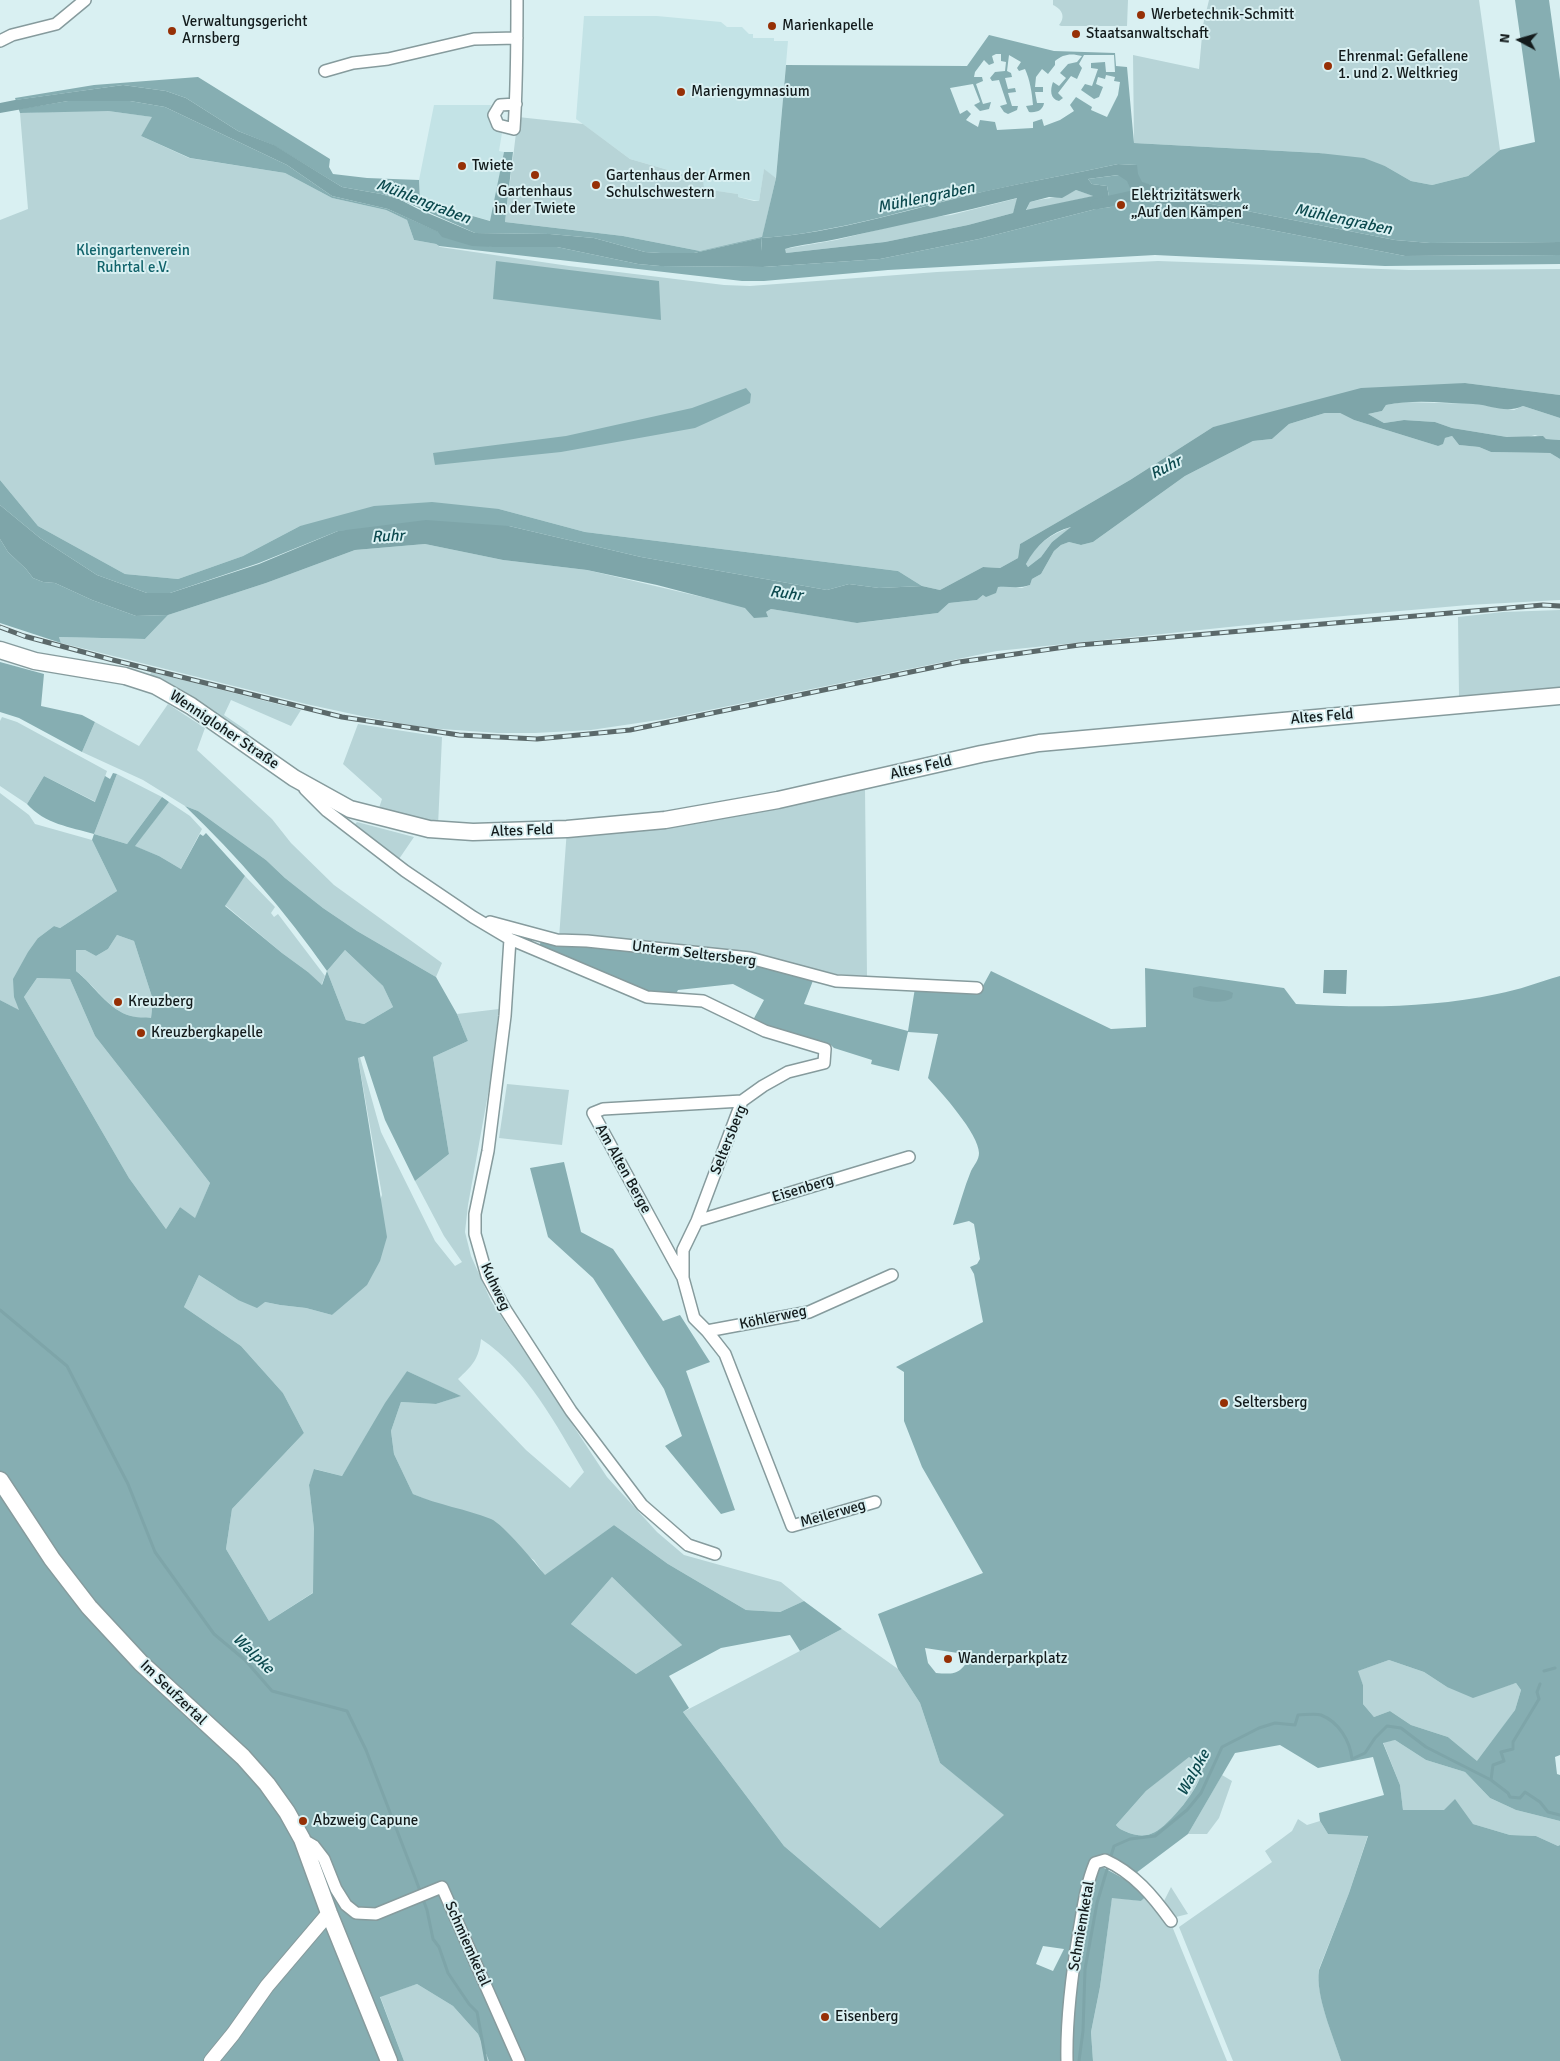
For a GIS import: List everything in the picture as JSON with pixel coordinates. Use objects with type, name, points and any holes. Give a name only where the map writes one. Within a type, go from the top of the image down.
[{"type":"main road","name":"Wennigloher Straße","points":[[0,650],[35,661],[125,676],[156,686],[191,706],[294,778]]},
{"type":"main road","name":"Altes Feld","points":[[294,778],[346,816],[397,822],[429,829],[473,832],[566,829],[665,820],[778,800],[981,754],[1039,743],[1560,696]]},
{"type":"main road","name":"Im Seufzertal","points":[[0,1480],[52,1559],[89,1607],[141,1663],[255,1770],[287,1812],[302,1839],[329,1913],[389,2061]]},
{"type":"street","points":[[0,42],[12,35],[56,24],[85,0]]},
{"type":"street","points":[[516,104],[517,0]]},
{"type":"street","points":[[325,71],[353,63],[388,60],[474,39],[518,38]]},
{"type":"street","points":[[346,816],[405,871],[472,917],[510,939]]},
{"type":"street","name":"Unterm Seltersberg","points":[[472,917],[545,938],[750,958],[836,981],[976,988]]},
{"type":"street","name":"Seltersberg","points":[[510,939],[647,997],[704,1001],[765,1031],[825,1049],[824,1063],[788,1072],[742,1101],[697,1221],[683,1250],[683,1278],[694,1318],[708,1331],[726,1354],[792,1526]]},
{"type":"street","name":"Kuhweg","points":[[510,939],[506,1016],[488,1151],[475,1214],[475,1234],[487,1276],[505,1310],[571,1411],[642,1505],[688,1545],[715,1554]]},
{"type":"street","name":"Am Alten Berge","points":[[683,1278],[593,1113],[603,1109],[742,1101]]},
{"type":"street","name":"Eisenberg","points":[[697,1221],[909,1157]]},
{"type":"street","name":"Köhlerweg","points":[[708,1331],[809,1312],[892,1275]]},
{"type":"street","name":"Meilerweg","points":[[792,1526],[875,1502]]},
{"type":"street","name":"Schmiemketal","points":[[302,1839],[314,1846],[324,1859],[341,1897],[346,1905],[356,1913],[376,1914],[442,1887],[519,2061]]},
{"type":"street","name":"Schmiemketal","points":[[1067,2061],[1066,2034],[1075,1953],[1084,1900],[1095,1863],[1105,1860],[1118,1866],[1150,1893],[1171,1921]]},
{"type":"street","points":[[211,2061],[267,1986],[329,1913]]},
{"type":"shaded area","points":[[1515,0],[1549,0],[1560,80],[1560,242],[1430,243],[1395,240],[1196,201],[1154,186],[1128,181],[1142,201],[1163,204],[1235,223],[1405,256],[1560,255],[1560,264],[1385,266],[1155,255],[888,270],[764,281],[742,281],[439,246],[414,240],[407,220],[386,210],[332,198],[285,173],[190,158],[141,136],[152,117],[108,111],[20,113],[15,98],[94,85],[198,77],[330,159],[329,167],[333,174],[367,178],[419,180],[420,201],[490,221],[504,152],[513,152],[505,222],[623,236],[700,251],[762,237],[776,178],[786,65],[967,66],[989,35],[1054,51],[1115,53],[1116,66],[1127,67],[1134,143],[1319,153],[1364,158],[1385,166],[1411,181],[1432,185],[1468,176],[1500,150],[1535,142]],"holes":[[[1001,54],[1001,61],[1006,62],[1005,71],[995,72],[990,78],[992,81],[999,80],[1007,104],[1000,106],[1008,114],[1017,110],[1018,106],[1012,106],[1008,93],[1016,92],[1015,88],[1008,89],[1005,78],[1012,77],[1011,73],[1007,71],[1009,55],[1021,62],[1017,68],[1019,71],[1025,69],[1027,73],[1033,105],[1026,106],[1029,112],[1039,110],[1044,103],[1037,103],[1035,92],[1043,92],[1043,87],[1035,87],[1036,77],[1042,69],[1048,74],[1055,65],[1055,61],[1067,55],[1082,56],[1077,62],[1068,64],[1060,73],[1066,78],[1059,86],[1053,82],[1051,91],[1052,96],[1056,100],[1059,101],[1063,98],[1058,93],[1071,76],[1077,79],[1082,68],[1079,64],[1084,55],[1114,55],[1115,72],[1106,72],[1105,62],[1091,63],[1091,68],[1098,69],[1092,86],[1085,84],[1081,90],[1094,99],[1099,97],[1103,87],[1096,84],[1098,77],[1105,79],[1106,75],[1115,77],[1114,81],[1120,82],[1118,95],[1107,117],[1091,110],[1092,107],[1076,97],[1070,105],[1074,111],[1060,120],[1044,126],[1042,119],[1033,122],[1033,128],[997,130],[995,122],[980,120],[978,127],[966,120],[971,114],[967,110],[960,114],[950,88],[973,84],[980,102],[974,105],[980,111],[989,109],[991,102],[983,104],[976,84],[983,81],[982,77],[974,77],[975,72],[984,60],[989,65],[994,63],[992,56]],[[123,85],[166,91],[186,98],[238,131],[273,145],[342,187],[399,199],[475,233],[550,234],[594,238],[645,252],[661,253],[694,253],[761,238],[763,267],[638,264],[557,247],[492,247],[439,232],[388,209],[332,196],[287,165],[165,107],[130,101],[94,100],[68,101],[19,109],[16,100]],[[1118,164],[1137,165],[1119,175],[1088,179],[1092,184],[1107,186],[1111,207],[1096,209],[979,239],[880,259],[763,267],[762,238],[819,231],[987,191]]]},
{"type":"shaded area","name":"Mariengymnasium","points":[[584,16],[657,16],[721,22],[727,27],[742,27],[749,34],[753,34],[753,38],[774,38],[774,41],[788,41],[776,178],[764,170],[759,201],[738,197],[738,194],[703,189],[703,180],[630,159],[576,119]]},
{"type":"shaded area","name":"Twiete","points":[[434,105],[491,105],[488,114],[489,121],[491,126],[502,133],[499,151],[504,152],[491,221],[420,201],[419,180]]},
{"type":"shaded area","points":[[496,261],[659,281],[661,320],[493,299]]},
{"type":"shaded area","points":[[746,388],[751,394],[750,403],[695,428],[561,452],[435,465],[433,453],[566,436],[692,408]]},
{"type":"shaded area","points":[[0,480],[38,526],[125,574],[178,579],[243,556],[300,526],[374,506],[432,502],[499,509],[585,532],[898,571],[922,586],[879,588],[849,584],[827,590],[641,557],[509,526],[338,531],[259,563],[170,593],[147,593],[97,575],[40,538],[0,505]]},
{"type":"shaded area","points":[[0,539],[8,552],[33,578],[43,582],[55,583],[92,600],[136,616],[168,615],[145,639],[59,637],[61,643],[0,623]]},
{"type":"shaded area","points":[[0,662],[44,674],[41,706],[82,715],[95,722],[82,752],[19,718],[0,712]]},
{"type":"shaded area","points":[[113,773],[117,774],[94,834],[67,827],[50,820],[34,811],[27,804],[44,776],[95,802],[105,776],[110,779]]},
{"type":"shaded area","points":[[162,797],[169,802],[135,846],[159,856],[181,869],[200,834],[203,836],[206,833],[245,876],[225,906],[322,985],[327,971],[295,927],[224,845],[185,806],[198,811],[266,860],[285,878],[323,908],[357,931],[436,977],[457,1014],[468,1041],[433,1057],[449,1154],[415,1181],[385,1120],[364,1056],[358,1058],[387,1237],[380,1261],[367,1285],[332,1315],[306,1308],[265,1302],[257,1308],[238,1300],[199,1275],[184,1307],[241,1346],[283,1393],[304,1433],[232,1509],[226,1549],[269,1621],[313,1593],[314,1529],[309,1485],[314,1469],[342,1476],[385,1403],[407,1371],[461,1396],[436,1404],[401,1402],[391,1431],[394,1454],[413,1494],[472,1512],[496,1522],[511,1536],[545,1575],[614,1525],[668,1564],[746,1610],[780,1612],[804,1601],[842,1629],[800,1651],[790,1635],[721,1648],[669,1676],[689,1708],[683,1712],[784,1846],[880,1928],[1004,1815],[940,1763],[920,1703],[898,1669],[878,1614],[983,1573],[922,1467],[904,1421],[904,1372],[896,1367],[983,1322],[974,1274],[970,1267],[977,1264],[980,1259],[974,1224],[969,1221],[953,1225],[968,1177],[978,1158],[977,1145],[973,1135],[958,1114],[928,1078],[938,1034],[908,1032],[899,1071],[871,1064],[872,1060],[834,1048],[825,1042],[788,1035],[753,1020],[764,1000],[733,984],[678,990],[675,996],[651,994],[539,947],[541,941],[739,960],[814,978],[804,1004],[908,1031],[915,988],[979,993],[991,971],[1111,1029],[1146,1027],[1145,968],[1284,988],[1296,1004],[1347,1006],[1397,1006],[1472,999],[1513,990],[1560,976],[1560,1755],[1555,1757],[1557,1774],[1560,1775],[1560,1821],[1516,1810],[1490,1798],[1465,1772],[1426,1760],[1395,1740],[1383,1743],[1400,1785],[1403,1810],[1444,1810],[1455,1799],[1473,1824],[1510,1835],[1536,1836],[1558,1846],[1560,1845],[1560,2061],[1341,2061],[1322,2003],[1318,1980],[1319,1970],[1349,1893],[1368,1836],[1328,1834],[1320,1821],[1319,1813],[1384,1795],[1373,1757],[1318,1768],[1280,1745],[1235,1753],[1188,1834],[1136,1873],[1108,1854],[1095,1858],[1095,1863],[1150,1893],[1141,1901],[1112,1898],[1100,1987],[1091,2032],[1093,2061],[489,2061],[478,2034],[453,2006],[417,1984],[380,1997],[404,2061],[0,2061],[0,1000],[19,1010],[14,997],[13,979],[38,938],[54,926],[60,928],[117,891],[92,840],[94,834],[127,844]],"holes":[[[117,935],[134,941],[153,1000],[151,1018],[131,1016],[115,1008],[76,971],[76,950],[85,950],[96,956],[108,949]],[[345,950],[383,986],[393,1007],[364,1024],[346,1020],[327,971]],[[37,978],[70,979],[95,1036],[210,1183],[195,1218],[180,1207],[166,1229],[129,1178],[24,997]],[[612,1577],[682,1645],[636,1674],[571,1624]],[[925,1648],[971,1655],[958,1672],[949,1674],[936,1673],[928,1663]],[[1389,1660],[1424,1672],[1447,1687],[1473,1698],[1516,1683],[1521,1690],[1515,1710],[1477,1761],[1448,1737],[1411,1725],[1390,1711],[1374,1717],[1363,1704],[1363,1685],[1358,1671]],[[1189,1757],[1199,1764],[1201,1771],[1196,1786],[1183,1805],[1161,1828],[1148,1835],[1139,1835],[1129,1833],[1116,1825],[1146,1791]],[[1043,1946],[1064,1949],[1053,1971],[1036,1964]]]},
{"type":"shaded area","points":[[564,1162],[581,1232],[613,1249],[663,1321],[680,1315],[710,1362],[686,1371],[735,1510],[721,1514],[665,1446],[682,1436],[664,1389],[593,1278],[548,1237],[530,1168]]},
{"type":"green space","points":[[1053,0],[1128,0],[1127,26],[1061,26],[1059,25],[1063,16],[1059,9],[1053,5]]},
{"type":"green space","points":[[1209,0],[1479,0],[1500,150],[1468,176],[1432,185],[1411,181],[1385,166],[1319,153],[1134,143],[1133,55],[1199,69],[1203,25]]},
{"type":"green space","name":"Kleingartenverein Ruhrtal e.V.","points":[[108,111],[153,117],[141,136],[189,158],[285,173],[332,198],[386,210],[407,220],[414,240],[436,244],[440,247],[569,266],[724,285],[750,286],[937,272],[1158,261],[1409,270],[1560,269],[1560,395],[1465,383],[1213,427],[1130,480],[1020,544],[1018,558],[1000,568],[983,567],[940,590],[922,586],[898,571],[585,532],[499,509],[300,526],[243,556],[178,579],[125,574],[38,526],[0,480],[0,220],[28,209],[20,113]]},
{"type":"green space","points":[[518,117],[583,124],[630,159],[703,180],[704,189],[738,194],[738,197],[754,201],[759,201],[764,169],[776,178],[762,238],[700,251],[623,236],[505,222]]},
{"type":"green space","points":[[1076,190],[1094,196],[1026,211],[1030,202],[1059,196]]},
{"type":"green space","points":[[1018,198],[1013,213],[968,225],[885,242],[786,253],[784,249],[836,240],[926,218],[951,215]]},
{"type":"green space","points":[[1403,402],[1476,404],[1514,410],[1523,406],[1560,418],[1560,440],[1546,439],[1535,435],[1525,438],[1507,437],[1452,428],[1435,422],[1404,420],[1384,423],[1368,414],[1382,411],[1386,405]]},
{"type":"green space","points":[[1325,413],[1340,413],[1354,420],[1438,446],[1445,438],[1452,436],[1459,445],[1479,447],[1491,452],[1550,453],[1560,459],[1560,600],[1468,605],[1287,621],[997,651],[665,719],[591,730],[535,733],[498,733],[427,728],[366,717],[306,704],[61,643],[59,637],[145,639],[168,615],[266,583],[355,550],[425,544],[503,560],[587,570],[766,612],[771,609],[858,623],[938,613],[949,603],[977,600],[998,587],[1022,588],[1030,585],[1032,579],[1041,574],[1054,551],[1061,545],[1069,542],[1081,545],[1093,542],[1185,476],[1253,441],[1272,439],[1289,424]]},
{"type":"green space","points":[[1073,526],[1052,542],[1041,557],[1028,567],[1026,564],[1040,544],[1058,532]]},
{"type":"green space","points":[[1560,610],[1560,690],[1459,696],[1458,617],[1503,612]]},
{"type":"green space","points":[[151,672],[301,710],[291,726],[231,700],[224,715],[249,732],[245,736],[150,676]]},
{"type":"green space","points":[[168,704],[205,728],[197,750],[272,819],[291,843],[334,885],[442,963],[436,977],[357,931],[323,908],[285,878],[266,860],[198,811],[185,806],[143,780],[82,752],[95,722],[139,746]]},
{"type":"green space","points":[[2,717],[17,722],[107,771],[96,802],[44,776],[27,804],[0,786],[0,721]]},
{"type":"green space","points":[[358,724],[442,737],[438,826],[378,811],[382,799],[343,764]]},
{"type":"green space","points":[[117,774],[162,797],[127,844],[94,834]]},
{"type":"green space","points":[[865,789],[867,976],[836,974],[730,949],[696,949],[559,938],[567,829],[748,813]]},
{"type":"green space","points":[[0,793],[29,815],[35,824],[92,840],[117,891],[60,928],[54,926],[38,938],[20,1011],[0,1000]]},
{"type":"green space","points":[[169,802],[190,816],[202,829],[181,869],[159,856],[134,846]]},
{"type":"green space","points":[[357,822],[414,837],[399,859],[354,825]]},
{"type":"green space","points":[[245,876],[275,907],[271,913],[274,917],[278,914],[325,976],[321,986],[308,972],[282,953],[225,905]]},
{"type":"green space","points":[[117,935],[134,941],[153,1000],[151,1018],[133,1017],[115,1008],[76,971],[76,949],[85,950],[96,956],[108,949]]},
{"type":"green space","points":[[345,950],[383,986],[393,1007],[364,1024],[346,1020],[327,971]]},
{"type":"green space","points":[[37,978],[70,979],[95,1036],[210,1183],[195,1219],[180,1207],[166,1229],[129,1178],[24,997]]},
{"type":"green space","points":[[499,1009],[490,1083],[468,1205],[465,1232],[471,1256],[491,1301],[607,1477],[657,1532],[684,1555],[781,1582],[804,1601],[780,1612],[746,1610],[668,1564],[614,1525],[545,1576],[534,1560],[432,1502],[413,1494],[394,1454],[391,1431],[401,1402],[436,1404],[460,1396],[407,1371],[342,1476],[315,1469],[309,1485],[314,1529],[314,1592],[269,1621],[226,1549],[232,1509],[304,1433],[283,1393],[241,1346],[184,1307],[199,1275],[238,1300],[306,1308],[332,1315],[338,1309],[382,1195],[358,1058],[360,1057],[381,1132],[435,1241],[455,1266],[462,1262],[444,1236],[415,1181],[449,1154],[433,1057],[468,1041],[457,1014]],"holes":[[[481,1339],[513,1366],[540,1400],[584,1472],[570,1488],[526,1450],[458,1379],[474,1362],[479,1352]]]},
{"type":"green space","points":[[507,1084],[569,1090],[562,1145],[499,1138]]},
{"type":"green space","points":[[612,1577],[682,1645],[636,1674],[571,1624]]},
{"type":"green space","points":[[842,1629],[898,1669],[920,1703],[940,1763],[1005,1815],[880,1928],[784,1846],[683,1712]]},
{"type":"green space","points":[[1389,1660],[1424,1672],[1447,1687],[1503,1687],[1516,1683],[1521,1690],[1515,1710],[1478,1762],[1448,1737],[1411,1725],[1390,1711],[1374,1717],[1363,1704],[1363,1685],[1357,1671]]},
{"type":"green space","points":[[1395,1740],[1426,1760],[1465,1772],[1490,1798],[1516,1810],[1560,1821],[1560,1845],[1558,1846],[1536,1836],[1510,1835],[1473,1824],[1444,1810],[1403,1810],[1400,1785],[1383,1742]]},
{"type":"green space","points":[[1189,1756],[1200,1766],[1200,1777],[1184,1805],[1168,1822],[1152,1834],[1145,1835],[1129,1833],[1117,1827],[1116,1825],[1146,1791]]},
{"type":"green space","points":[[1222,1775],[1232,1781],[1219,1818],[1207,1834],[1188,1834]]},
{"type":"green space","points":[[1298,1819],[1307,1825],[1320,1821],[1328,1834],[1368,1835],[1349,1893],[1319,1969],[1318,1979],[1322,2003],[1341,2061],[1233,2061],[1179,1927],[1272,1862],[1265,1851],[1292,1831]]},
{"type":"green space","points":[[1171,1887],[1188,1914],[1176,1917],[1164,1901]]},
{"type":"green space","points":[[1148,1895],[1172,1926],[1227,2061],[1093,2061],[1091,2032],[1100,1987],[1112,1897],[1141,1901]]},
{"type":"green space","points":[[417,1984],[453,2006],[478,2034],[489,2061],[404,2061],[380,1996]]},
{"type":"water","points":[[123,85],[166,91],[186,98],[238,131],[274,145],[342,187],[399,199],[475,233],[550,234],[594,238],[645,252],[694,253],[761,238],[762,251],[762,238],[819,231],[986,191],[1118,164],[1137,165],[1138,174],[1142,182],[1159,187],[1174,195],[1196,201],[1395,240],[1430,243],[1560,242],[1560,255],[1405,256],[1235,223],[1163,204],[1136,202],[1127,181],[1118,175],[1088,179],[1092,184],[1107,186],[1111,207],[1096,209],[979,239],[880,259],[763,267],[638,264],[557,247],[472,246],[442,237],[438,232],[388,209],[332,196],[287,165],[165,107],[130,101],[68,101],[0,113],[0,103]],"holes":[[[1076,190],[1093,196],[1026,210],[1030,202],[1049,197],[1062,198]],[[1017,198],[1013,213],[968,225],[885,242],[786,253],[785,249]]]},
{"type":"water","name":"Ruhr","points":[[1465,383],[1560,395],[1560,418],[1523,406],[1504,409],[1473,404],[1429,402],[1407,402],[1386,405],[1382,411],[1368,414],[1384,423],[1404,420],[1435,422],[1452,428],[1507,437],[1543,436],[1546,439],[1560,440],[1560,459],[1550,453],[1491,452],[1479,447],[1459,445],[1452,436],[1445,438],[1443,444],[1438,446],[1354,420],[1340,413],[1325,413],[1289,424],[1272,439],[1253,441],[1185,476],[1093,542],[1081,545],[1069,542],[1061,545],[1054,551],[1041,574],[1032,579],[1030,585],[998,587],[996,593],[986,597],[983,595],[977,600],[949,603],[938,613],[857,623],[771,609],[766,612],[768,617],[754,618],[745,608],[657,585],[587,570],[503,560],[425,544],[355,550],[266,583],[168,615],[136,616],[92,600],[55,583],[43,582],[33,578],[8,552],[0,539],[0,505],[40,538],[97,575],[147,593],[170,593],[259,564],[338,531],[426,520],[509,526],[641,557],[827,590],[849,584],[879,588],[922,586],[940,590],[983,567],[1000,568],[1018,558],[1020,544],[1130,480],[1213,427],[1361,388]],"holes":[[[1071,527],[1052,542],[1041,557],[1028,567],[1026,564],[1039,545],[1057,532]]]},
{"type":"water","points":[[1324,970],[1347,970],[1346,994],[1323,993]]},
{"type":"water","points":[[1200,986],[1229,991],[1233,993],[1232,998],[1218,1002],[1193,997],[1193,988]]},
{"type":"waterway","name":"Mühlengraben","points":[[1096,204],[1141,194],[1149,196]]},
{"type":"waterway","name":"Walpke","points":[[0,1310],[67,1366],[128,1484],[155,1552],[214,1634],[245,1660],[272,1691],[347,1711],[366,1750],[416,1880],[427,1910],[433,1939],[439,1947],[448,1973],[469,2004],[477,2012],[486,2061]]},
{"type":"waterway","points":[[1544,1671],[1555,1668]]},
{"type":"waterway","points":[[1491,1780],[1493,1765],[1504,1761],[1501,1752],[1513,1749],[1513,1742],[1539,1699],[1537,1692],[1540,1684]]},
{"type":"waterway","name":"Walpke","points":[[1079,2061],[1083,2031],[1085,1969],[1097,1903],[1114,1846],[1130,1839],[1155,1836],[1187,1810],[1201,1793],[1222,1747],[1259,1728],[1275,1723],[1295,1725],[1298,1715],[1321,1715],[1338,1727],[1346,1739],[1352,1759],[1365,1753],[1375,1738],[1387,1726],[1401,1728],[1426,1747],[1491,1780],[1508,1793],[1510,1797],[1520,1798],[1525,1792],[1540,1802],[1548,1812],[1560,1815]]},
{"type":"railway","points":[[0,627],[24,636],[113,660],[342,717],[459,735],[537,739],[630,730],[959,662],[1079,645],[1543,605],[1560,606]]},
{"type":"place","name":"Werbetechnik-Schmitt","points":[[1141,15]]},
{"type":"place","name":"Marienkapelle","points":[[772,26]]},
{"type":"place","name":"Verwaltungsgericht Arnsberg","points":[[172,31]]},
{"type":"place","name":"Staatsanwaltschaft","points":[[1076,34]]},
{"type":"place","name":"Ehrenmal: Gefallene 1. und 2. Weltkrieg","points":[[1328,66]]},
{"type":"place","name":"Mariengymnasium","points":[[681,92]]},
{"type":"place","name":"Twiete","points":[[462,166]]},
{"type":"place","name":"Gartenhaus in der Twiete","points":[[535,175]]},
{"type":"place","name":"Gartenhaus der Armen Schulschwestern","points":[[596,185]]},
{"type":"place","name":"Elektrizitätswerk „Auf den Kämpen“","points":[[1121,205]]},
{"type":"place","name":"Kreuzberg","points":[[118,1002]]},
{"type":"place","name":"Kreuzbergkapelle","points":[[141,1033]]},
{"type":"place","name":"Seltersberg","points":[[1224,1403]]},
{"type":"place","name":"Wanderparkplatz","points":[[948,1659]]},
{"type":"place","name":"Abzweig Capune","points":[[303,1821]]},
{"type":"place","name":"Eisenberg","points":[[825,2017]]}]
